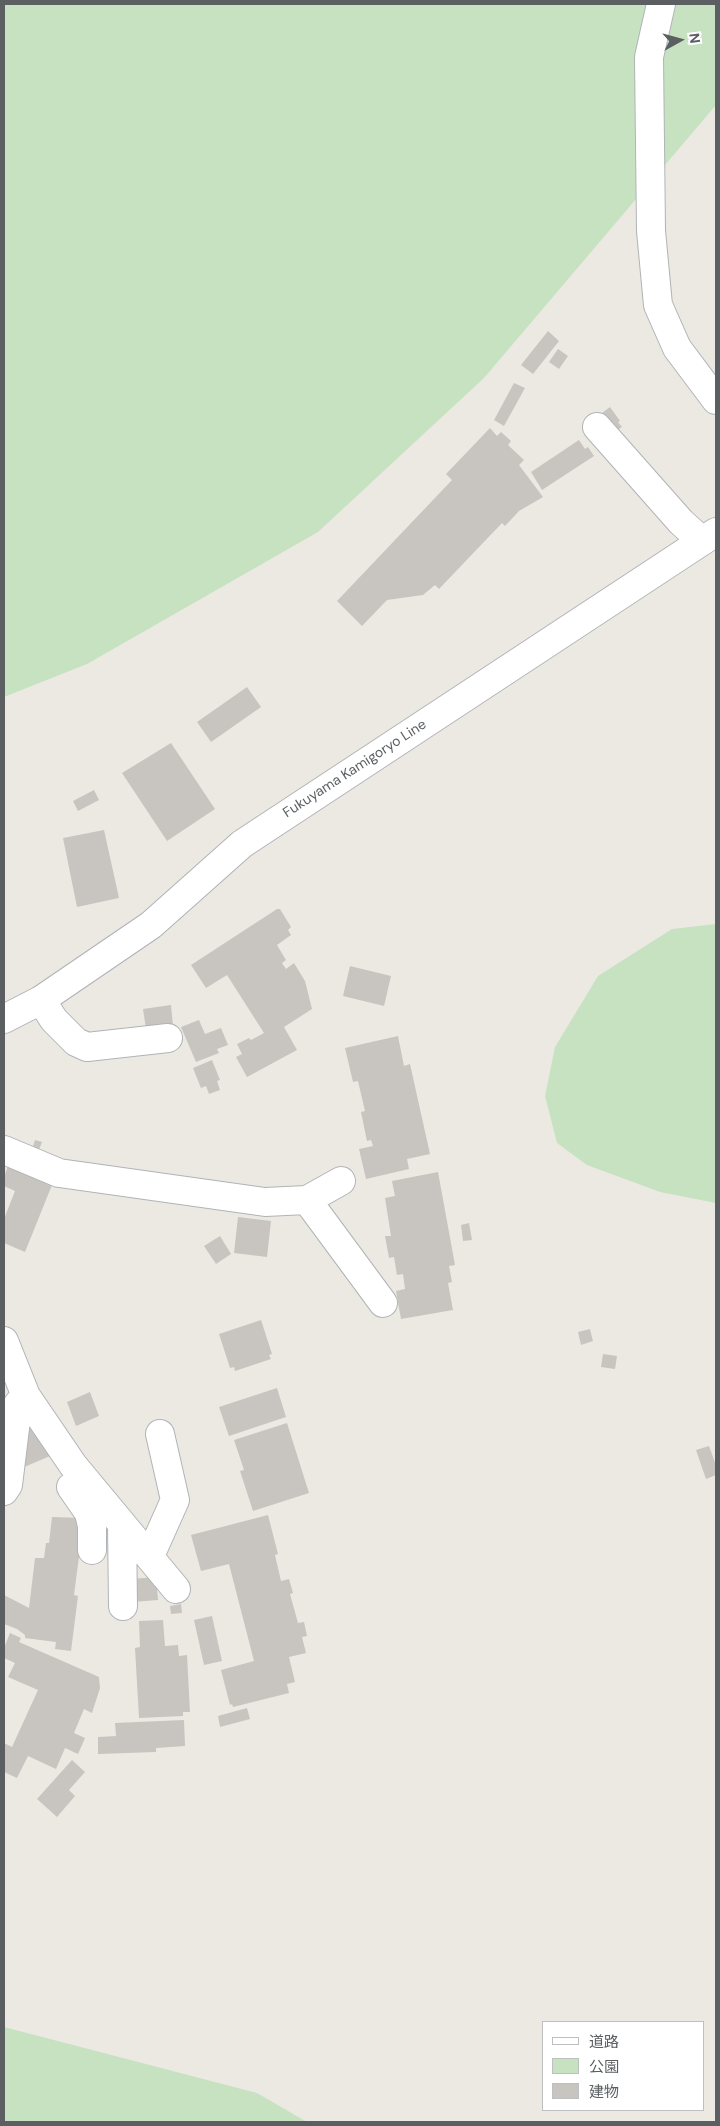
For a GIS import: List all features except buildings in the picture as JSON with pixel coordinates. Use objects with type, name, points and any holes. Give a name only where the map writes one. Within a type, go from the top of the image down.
[{"type":"street","points":[[661,4],[649,57],[651,231],[658,305],[677,348],[716,400]]},
{"type":"street","points":[[597,427],[681,522],[709,536]]},
{"type":"street","name":"Fukuyama Kamigoryo Line","points":[[4,1019],[41,1000],[151,925],[242,844],[709,536]]},
{"type":"street","points":[[41,1000],[54,1020],[76,1042],[87,1047],[168,1038]]},
{"type":"street","points":[[4,1150],[59,1173],[265,1202],[307,1200],[340,1181]]},
{"type":"street","points":[[307,1200],[383,1303]]},
{"type":"street","points":[[4,1341],[26,1396],[73,1464],[122,1526],[176,1588]]},
{"type":"street","points":[[4,1492],[8,1485],[18,1404],[26,1396]]},
{"type":"street","points":[[150,1556],[174,1500],[160,1434]]},
{"type":"street","points":[[73,1464],[68,1474],[70,1485],[89,1513],[92,1526],[92,1550]]},
{"type":"street","points":[[122,1526],[123,1606]]},
{"type":"green space","points":[[4,4],[716,4],[716,105],[484,378],[318,532],[87,664],[4,697]]},
{"type":"green space","points":[[716,924],[716,1203],[660,1192],[587,1165],[557,1143],[545,1096],[555,1047],[598,976],[672,929]]},
{"type":"green space","points":[[4,2027],[257,2093],[307,2122],[4,2122]]}]
